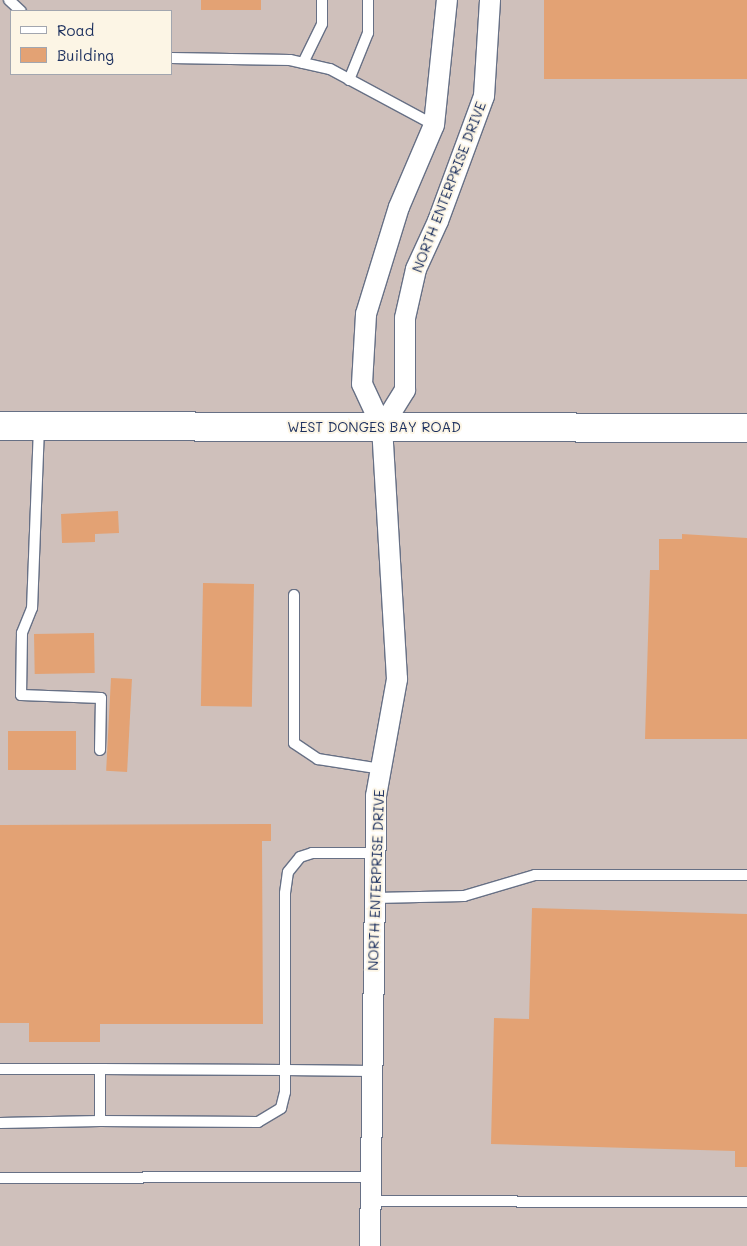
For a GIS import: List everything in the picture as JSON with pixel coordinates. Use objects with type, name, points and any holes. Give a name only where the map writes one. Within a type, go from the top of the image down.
[{"type":"street","name":"NORTH ENTERPRISE DRIVE","points":[[370,1246],[376,796],[397,679],[382,427],[362,384],[366,314],[399,207],[434,124],[447,0]]},
{"type":"street","name":"NORTH ENTERPRISE DRIVE","points":[[382,427],[405,390],[405,318],[416,269],[445,206],[484,96],[490,0]]},
{"type":"street","name":"WEST DONGES BAY ROAD","points":[[0,426],[747,428]]},
{"type":"lane","points":[[10,0],[20,10]]},
{"type":"lane","points":[[303,63],[322,24],[322,0]]},
{"type":"lane","points":[[349,80],[368,33],[368,0]]},
{"type":"lane","points":[[172,58],[303,63],[330,69],[434,124]]},
{"type":"lane","points":[[39,426],[32,608],[22,633],[21,695],[101,698],[100,750]]},
{"type":"lane","points":[[294,595],[294,743],[318,759],[382,768]]},
{"type":"lane","points":[[0,1123],[100,1121],[258,1122],[281,1108],[285,1070],[288,872],[300,857],[312,854],[376,853]]},
{"type":"lane","points":[[375,898],[464,896],[535,874],[747,875]]},
{"type":"lane","points":[[0,1069],[372,1070]]},
{"type":"lane","points":[[100,1069],[100,1121]]},
{"type":"lane","points":[[0,1178],[371,1177]]},
{"type":"lane","points":[[370,1201],[747,1202]]},
{"type":"shaded area","points":[[0,0],[747,0],[747,1246],[0,1246]]},
{"type":"building","points":[[201,0],[261,0],[261,10],[201,10]]},
{"type":"building","points":[[544,0],[747,0],[747,79],[544,79]]},
{"type":"building","points":[[118,511],[119,533],[95,534],[95,542],[62,543],[61,514]]},
{"type":"building","points":[[682,534],[747,538],[747,739],[645,739],[650,570],[659,570],[659,539],[682,539]]},
{"type":"building","points":[[203,583],[254,584],[252,707],[201,706]]},
{"type":"building","points":[[94,633],[95,673],[35,674],[34,634]]},
{"type":"building","points":[[111,678],[132,679],[127,772],[106,771]]},
{"type":"building","points":[[8,731],[76,731],[76,770],[8,770]]},
{"type":"building","points":[[271,824],[271,841],[262,841],[263,1024],[100,1024],[100,1042],[29,1042],[29,1023],[0,1023],[0,825]]},
{"type":"building","points":[[532,908],[747,914],[747,1167],[735,1167],[735,1151],[491,1144],[494,1018],[529,1019]]}]
